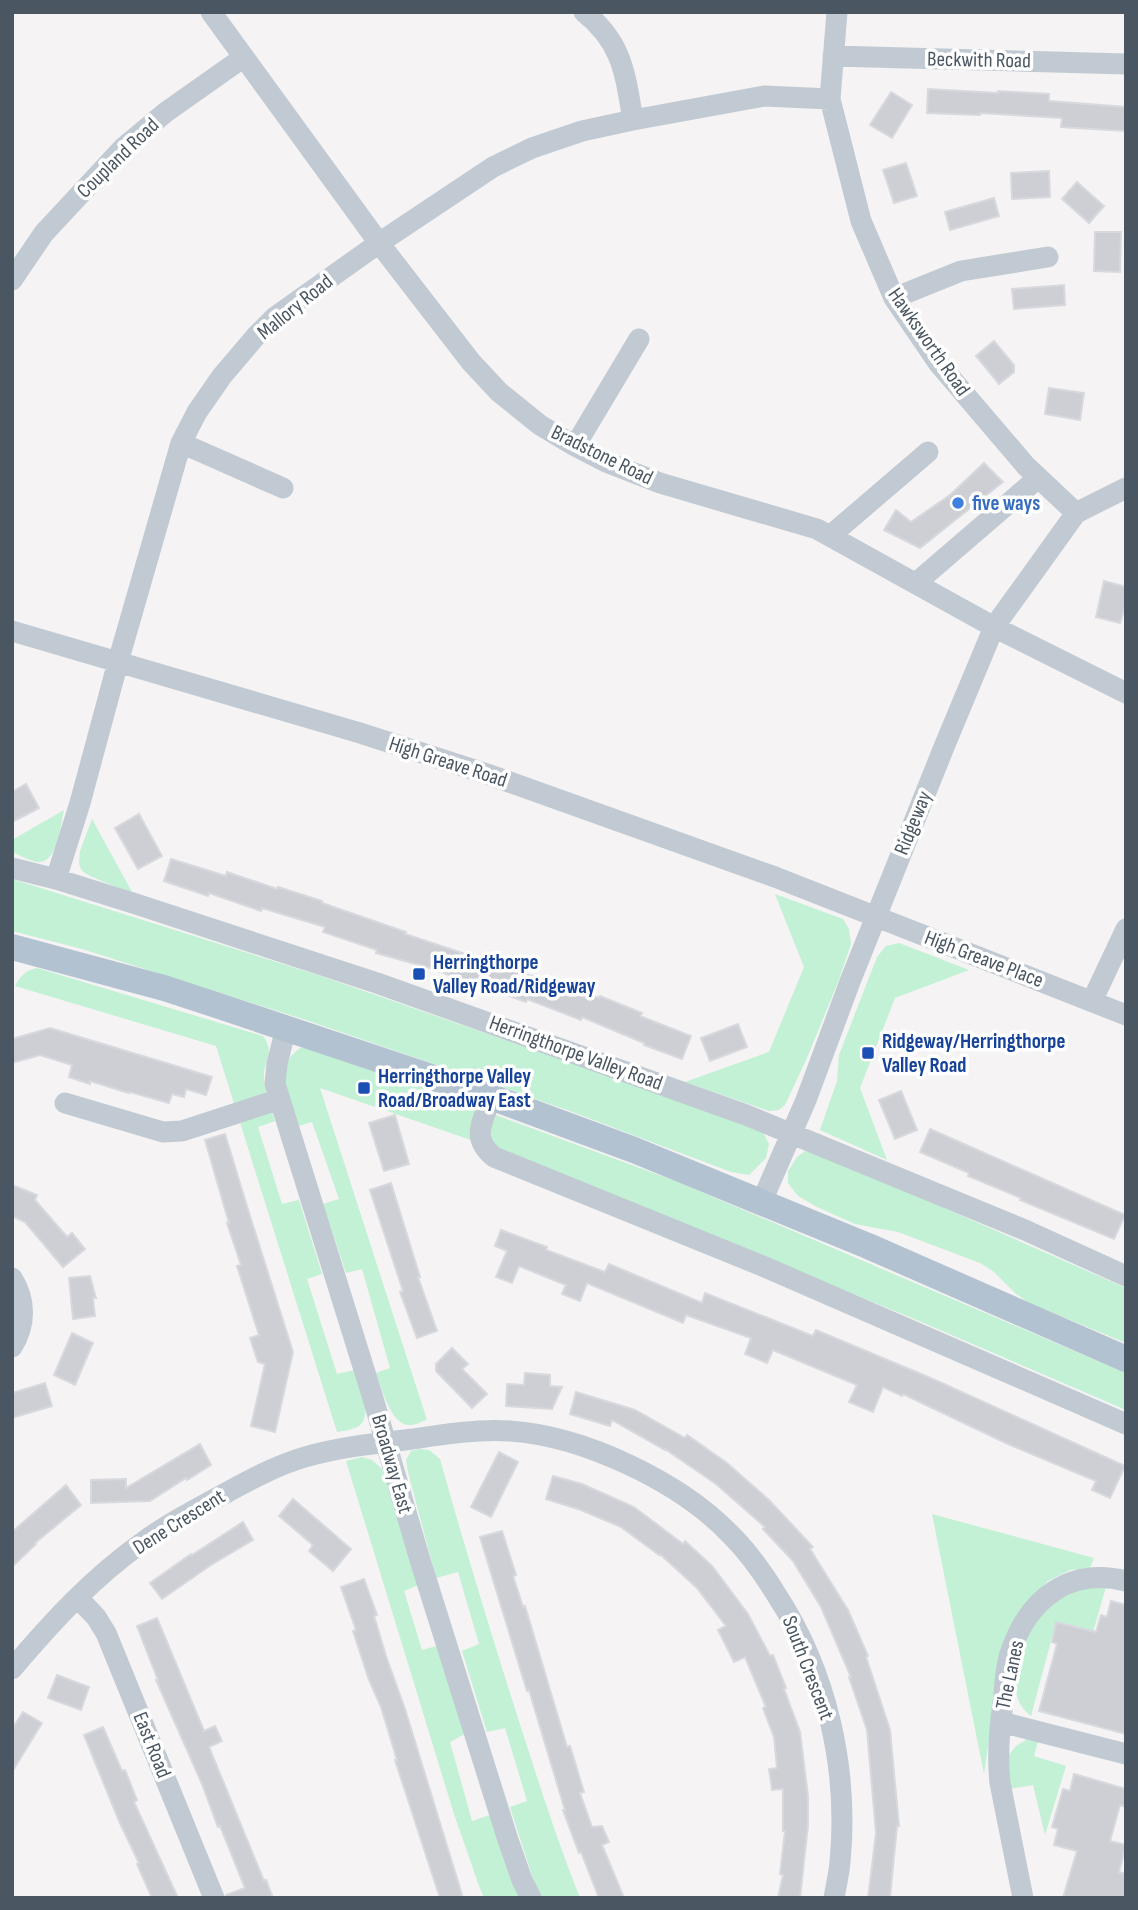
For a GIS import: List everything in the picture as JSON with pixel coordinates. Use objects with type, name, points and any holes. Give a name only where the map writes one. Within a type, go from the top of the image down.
[{"type":"main road","points":[[12,947],[164,988],[491,1097],[762,1201],[1126,1359]]},
{"type":"street","name":"Bradstone Road","points":[[211,12],[379,243],[471,362],[499,392],[540,425],[606,462],[660,483],[817,529],[994,627],[1126,693]]},
{"type":"street","points":[[584,12],[600,25],[617,50],[625,71],[633,120]]},
{"type":"street","name":"Hawksworth Road","points":[[837,12],[830,99],[861,221],[894,298],[939,364],[1026,467],[1076,513]]},
{"type":"street","name":"Beckwith Road","points":[[833,56],[1126,64]]},
{"type":"street","name":"Coupland Road","points":[[12,280],[44,233],[124,147],[166,112],[244,57]]},
{"type":"street","name":"Mallory Road","points":[[56,879],[80,803],[181,443],[197,412],[222,376],[256,336],[275,317],[379,243],[493,167],[532,148],[582,131],[764,96],[830,99]]},
{"type":"street","points":[[894,298],[961,271],[1048,257]]},
{"type":"street","points":[[575,446],[639,339]]},
{"type":"street","points":[[181,443],[283,488]]},
{"type":"street","points":[[830,536],[928,452]]},
{"type":"street","points":[[916,583],[1038,478]]},
{"type":"street","name":"Ridgeway","points":[[762,1201],[792,1133],[943,747],[994,627],[1076,513],[1126,488]]},
{"type":"street","name":"High Greave Road","points":[[12,631],[360,733],[487,774],[761,872],[876,918]]},
{"type":"street","name":"Herringthorpe Valley Road","points":[[12,868],[56,879],[377,983],[675,1089],[792,1133],[1025,1230],[1126,1276]]},
{"type":"street","name":"High Greave Place","points":[[876,918],[1126,1015]]},
{"type":"street","points":[[1092,1001],[1126,929]]},
{"type":"street","name":"Broadway East","points":[[286,1028],[275,1074],[279,1099],[508,1840],[531,1898]]},
{"type":"street","points":[[491,1097],[480,1131],[480,1141],[494,1157],[765,1267],[1126,1424]]},
{"type":"street","points":[[65,1103],[163,1132],[181,1130],[279,1099]]},
{"type":"street","points":[[12,1278],[18,1286],[23,1303],[23,1321],[12,1348]]},
{"type":"street","name":"South Crescent","points":[[385,1442],[478,1431],[509,1431],[546,1436],[633,1466],[698,1506],[731,1534],[760,1568],[786,1609],[804,1645],[828,1714],[836,1746],[842,1804],[840,1862],[834,1898]]},
{"type":"street","name":"Dene Crescent","points":[[12,1669],[90,1585],[143,1541],[179,1518],[260,1474],[303,1458],[385,1442]]},
{"type":"street","name":"The Lanes","points":[[1023,1898],[1000,1783],[998,1747],[1011,1652],[1021,1627],[1040,1602],[1063,1584],[1088,1577],[1126,1581]]},
{"type":"street","name":"East Road","points":[[78,1598],[96,1616],[106,1633],[214,1898]]},
{"type":"street","name":"The Lanes","points":[[1000,1722],[1126,1754]]},
{"type":"green space","points":[[64,810],[57,841],[45,861],[33,861],[12,852],[12,840]]},
{"type":"green space","points":[[92,819],[133,894],[82,871],[79,864],[80,851]]},
{"type":"green space","points":[[12,879],[321,976],[749,1125],[763,1132],[769,1144],[766,1158],[749,1175],[731,1172],[567,1110],[309,1021],[82,949],[12,931]]},
{"type":"green space","points":[[775,894],[843,919],[849,929],[851,944],[807,1058],[785,1105],[779,1110],[769,1111],[685,1082],[769,1052],[804,967]]},
{"type":"green space","points":[[899,943],[969,970],[895,998],[860,1088],[887,1160],[820,1130],[837,1081],[839,1055],[877,957],[886,946]]},
{"type":"green space","points":[[37,968],[263,1036],[269,1052],[264,1083],[275,1121],[258,1127],[282,1204],[299,1200],[322,1274],[307,1279],[337,1374],[355,1370],[365,1410],[361,1424],[337,1432],[216,1046],[15,986],[24,974]]},
{"type":"green space","points":[[311,1047],[678,1182],[1126,1373],[1126,1410],[912,1318],[500,1150],[320,1088],[427,1420],[413,1425],[404,1424],[388,1405],[376,1373],[390,1368],[362,1269],[346,1273],[323,1204],[339,1199],[312,1122],[295,1127],[281,1084],[284,1068],[291,1056],[300,1048]]},
{"type":"green space","points":[[805,1151],[819,1153],[1126,1288],[1126,1343],[1029,1303],[980,1263],[898,1232],[855,1224],[798,1196],[788,1183],[788,1171],[797,1157]]},
{"type":"green space","points":[[429,1450],[440,1459],[517,1715],[580,1898],[540,1898],[536,1888],[510,1807],[527,1801],[505,1728],[487,1732],[462,1651],[479,1644],[458,1572],[436,1578],[406,1460],[411,1451]]},
{"type":"green space","points":[[362,1457],[372,1460],[382,1469],[421,1584],[404,1591],[422,1650],[440,1645],[467,1733],[450,1742],[472,1821],[493,1814],[522,1898],[484,1898],[479,1886],[454,1814],[346,1461]]},
{"type":"green space","points":[[932,1514],[1094,1558],[1090,1568],[1070,1570],[1048,1581],[1027,1603],[998,1676],[984,1774]]},
{"type":"green space","points":[[1106,1587],[1093,1632],[1056,1622],[1031,1716],[1019,1702],[1016,1686],[1021,1656],[1034,1626],[1043,1613],[1064,1595],[1079,1590]]},
{"type":"green space","points":[[1029,1738],[1039,1738],[1034,1756],[1066,1766],[1045,1835],[1033,1785],[1010,1789],[1008,1756],[1016,1746]]},
{"type":"building","points":[[928,89],[1049,94],[1049,101],[1126,107],[1126,131],[1061,127],[1062,118],[927,113]]},
{"type":"building","points":[[891,92],[912,105],[892,138],[870,125]]},
{"type":"building","points":[[906,163],[917,196],[894,203],[883,170]]},
{"type":"building","points":[[1049,171],[1050,197],[1012,199],[1011,173]]},
{"type":"building","points":[[1077,182],[1104,206],[1089,223],[1062,199]]},
{"type":"building","points":[[994,198],[999,216],[950,230],[945,212]]},
{"type":"building","points":[[1095,232],[1121,232],[1120,272],[1094,271]]},
{"type":"building","points":[[1064,285],[1065,305],[1014,309],[1012,289]]},
{"type":"building","points":[[994,341],[1014,365],[1014,372],[999,384],[976,356]]},
{"type":"building","points":[[1049,388],[1084,393],[1080,420],[1045,414]]},
{"type":"building","name":"five ways","points":[[984,463],[1003,482],[920,548],[884,530],[896,510],[911,522],[950,495]]},
{"type":"building","points":[[1104,581],[1126,587],[1126,603],[1120,623],[1096,617]]},
{"type":"building","points":[[26,784],[39,808],[12,822],[12,792]]},
{"type":"building","points":[[139,814],[162,856],[138,869],[115,828]]},
{"type":"building","points":[[171,859],[226,876],[227,872],[322,901],[406,932],[405,934],[547,981],[548,978],[599,998],[600,996],[642,1013],[640,1016],[691,1036],[682,1059],[582,1017],[581,1020],[527,999],[526,1002],[430,968],[376,953],[377,950],[323,932],[325,927],[262,908],[261,911],[209,893],[208,896],[164,881]]},
{"type":"building","points":[[738,1024],[747,1047],[710,1061],[701,1038]]},
{"type":"building","points":[[50,1028],[212,1077],[206,1095],[186,1089],[184,1097],[172,1094],[169,1103],[69,1077],[72,1065],[40,1055],[12,1063],[12,1039]]},
{"type":"building","points":[[901,1091],[917,1130],[895,1139],[879,1100]]},
{"type":"building","points":[[395,1115],[409,1164],[384,1171],[369,1123]]},
{"type":"building","points":[[930,1129],[1125,1215],[1114,1239],[1020,1200],[1021,1198],[968,1176],[969,1173],[920,1152]]},
{"type":"building","points":[[225,1134],[293,1352],[275,1432],[251,1426],[265,1364],[258,1362],[250,1338],[259,1335],[237,1266],[241,1265],[205,1140]]},
{"type":"building","points":[[391,1183],[418,1277],[437,1331],[417,1338],[400,1292],[403,1291],[370,1190]]},
{"type":"building","points":[[12,1185],[37,1195],[35,1200],[67,1237],[72,1233],[85,1249],[63,1267],[25,1222],[12,1216]]},
{"type":"building","points":[[501,1230],[605,1272],[609,1264],[702,1303],[705,1293],[813,1336],[816,1330],[933,1379],[1125,1466],[1110,1498],[1092,1490],[1096,1481],[1008,1444],[903,1394],[902,1396],[883,1387],[873,1412],[849,1402],[857,1385],[773,1350],[767,1363],[745,1354],[751,1338],[686,1315],[683,1323],[587,1283],[580,1301],[562,1294],[566,1285],[519,1266],[512,1283],[496,1277],[507,1251],[495,1246]]},
{"type":"building","points":[[90,1276],[96,1298],[93,1298],[95,1316],[73,1319],[69,1278]]},
{"type":"building","points":[[72,1333],[93,1343],[75,1385],[54,1375]]},
{"type":"building","points":[[452,1348],[468,1364],[462,1369],[487,1394],[472,1408],[436,1371],[436,1364]]},
{"type":"building","points":[[525,1373],[550,1375],[550,1386],[562,1387],[552,1409],[506,1406],[507,1384],[524,1385]]},
{"type":"building","points":[[45,1383],[52,1406],[12,1418],[12,1393]]},
{"type":"building","points":[[576,1392],[635,1410],[685,1438],[687,1435],[727,1463],[769,1500],[813,1547],[810,1549],[848,1610],[868,1656],[866,1657],[890,1730],[899,1826],[890,1898],[868,1898],[876,1833],[867,1730],[851,1677],[821,1607],[793,1561],[763,1529],[765,1527],[716,1484],[665,1449],[612,1420],[610,1426],[570,1414]]},
{"type":"building","points":[[200,1444],[211,1465],[150,1501],[91,1503],[91,1480],[126,1479],[126,1488]]},
{"type":"building","points":[[499,1452],[518,1462],[491,1517],[471,1507]]},
{"type":"building","points":[[553,1476],[582,1484],[634,1507],[683,1544],[685,1541],[712,1566],[748,1614],[770,1656],[773,1655],[800,1732],[808,1796],[808,1825],[800,1898],[778,1898],[783,1875],[780,1874],[785,1831],[783,1789],[772,1790],[769,1769],[777,1768],[774,1737],[763,1708],[766,1707],[745,1657],[734,1662],[718,1630],[726,1626],[697,1588],[660,1554],[621,1527],[546,1499]]},
{"type":"building","points":[[66,1485],[81,1505],[35,1543],[12,1567],[12,1532]]},
{"type":"building","points":[[293,1499],[351,1549],[333,1571],[309,1551],[313,1545],[279,1516]]},
{"type":"building","points":[[243,1522],[253,1540],[162,1599],[150,1583]]},
{"type":"building","points":[[502,1531],[516,1575],[513,1576],[584,1792],[580,1793],[592,1827],[602,1826],[609,1842],[602,1845],[624,1898],[599,1898],[563,1810],[529,1690],[527,1691],[480,1537]]},
{"type":"building","points":[[364,1579],[463,1898],[440,1898],[395,1760],[381,1707],[353,1631],[356,1630],[341,1587]]},
{"type":"building","points":[[1111,1601],[1126,1605],[1126,1734],[1039,1711],[1057,1644],[1052,1642],[1056,1622],[1096,1632],[1101,1615],[1107,1617]]},
{"type":"building","points":[[157,1618],[204,1731],[215,1726],[222,1741],[209,1747],[273,1898],[227,1898],[226,1895],[245,1888],[156,1680],[137,1626]]},
{"type":"building","points":[[57,1675],[89,1687],[81,1710],[48,1698]]},
{"type":"building","points":[[23,1712],[42,1723],[12,1772],[12,1729]]},
{"type":"building","points":[[103,1727],[122,1771],[125,1770],[137,1800],[134,1802],[178,1898],[152,1898],[137,1864],[139,1863],[84,1735]]},
{"type":"building","points":[[1074,1774],[1126,1789],[1126,1807],[1120,1805],[1110,1841],[1126,1845],[1119,1872],[1126,1874],[1126,1898],[1063,1898],[1077,1851],[1054,1845],[1058,1829],[1052,1827],[1063,1789],[1070,1791]]},
{"type":"place","name":"five ways","points":[[958,503]]},
{"type":"place","name":"Herringthorpe Valley Road/Ridgeway","points":[[419,974]]},
{"type":"place","name":"Ridgeway/Herringthorpe Valley Road","points":[[868,1053]]},
{"type":"place","name":"Herringthorpe Valley Road/Broadway East","points":[[364,1088]]}]
